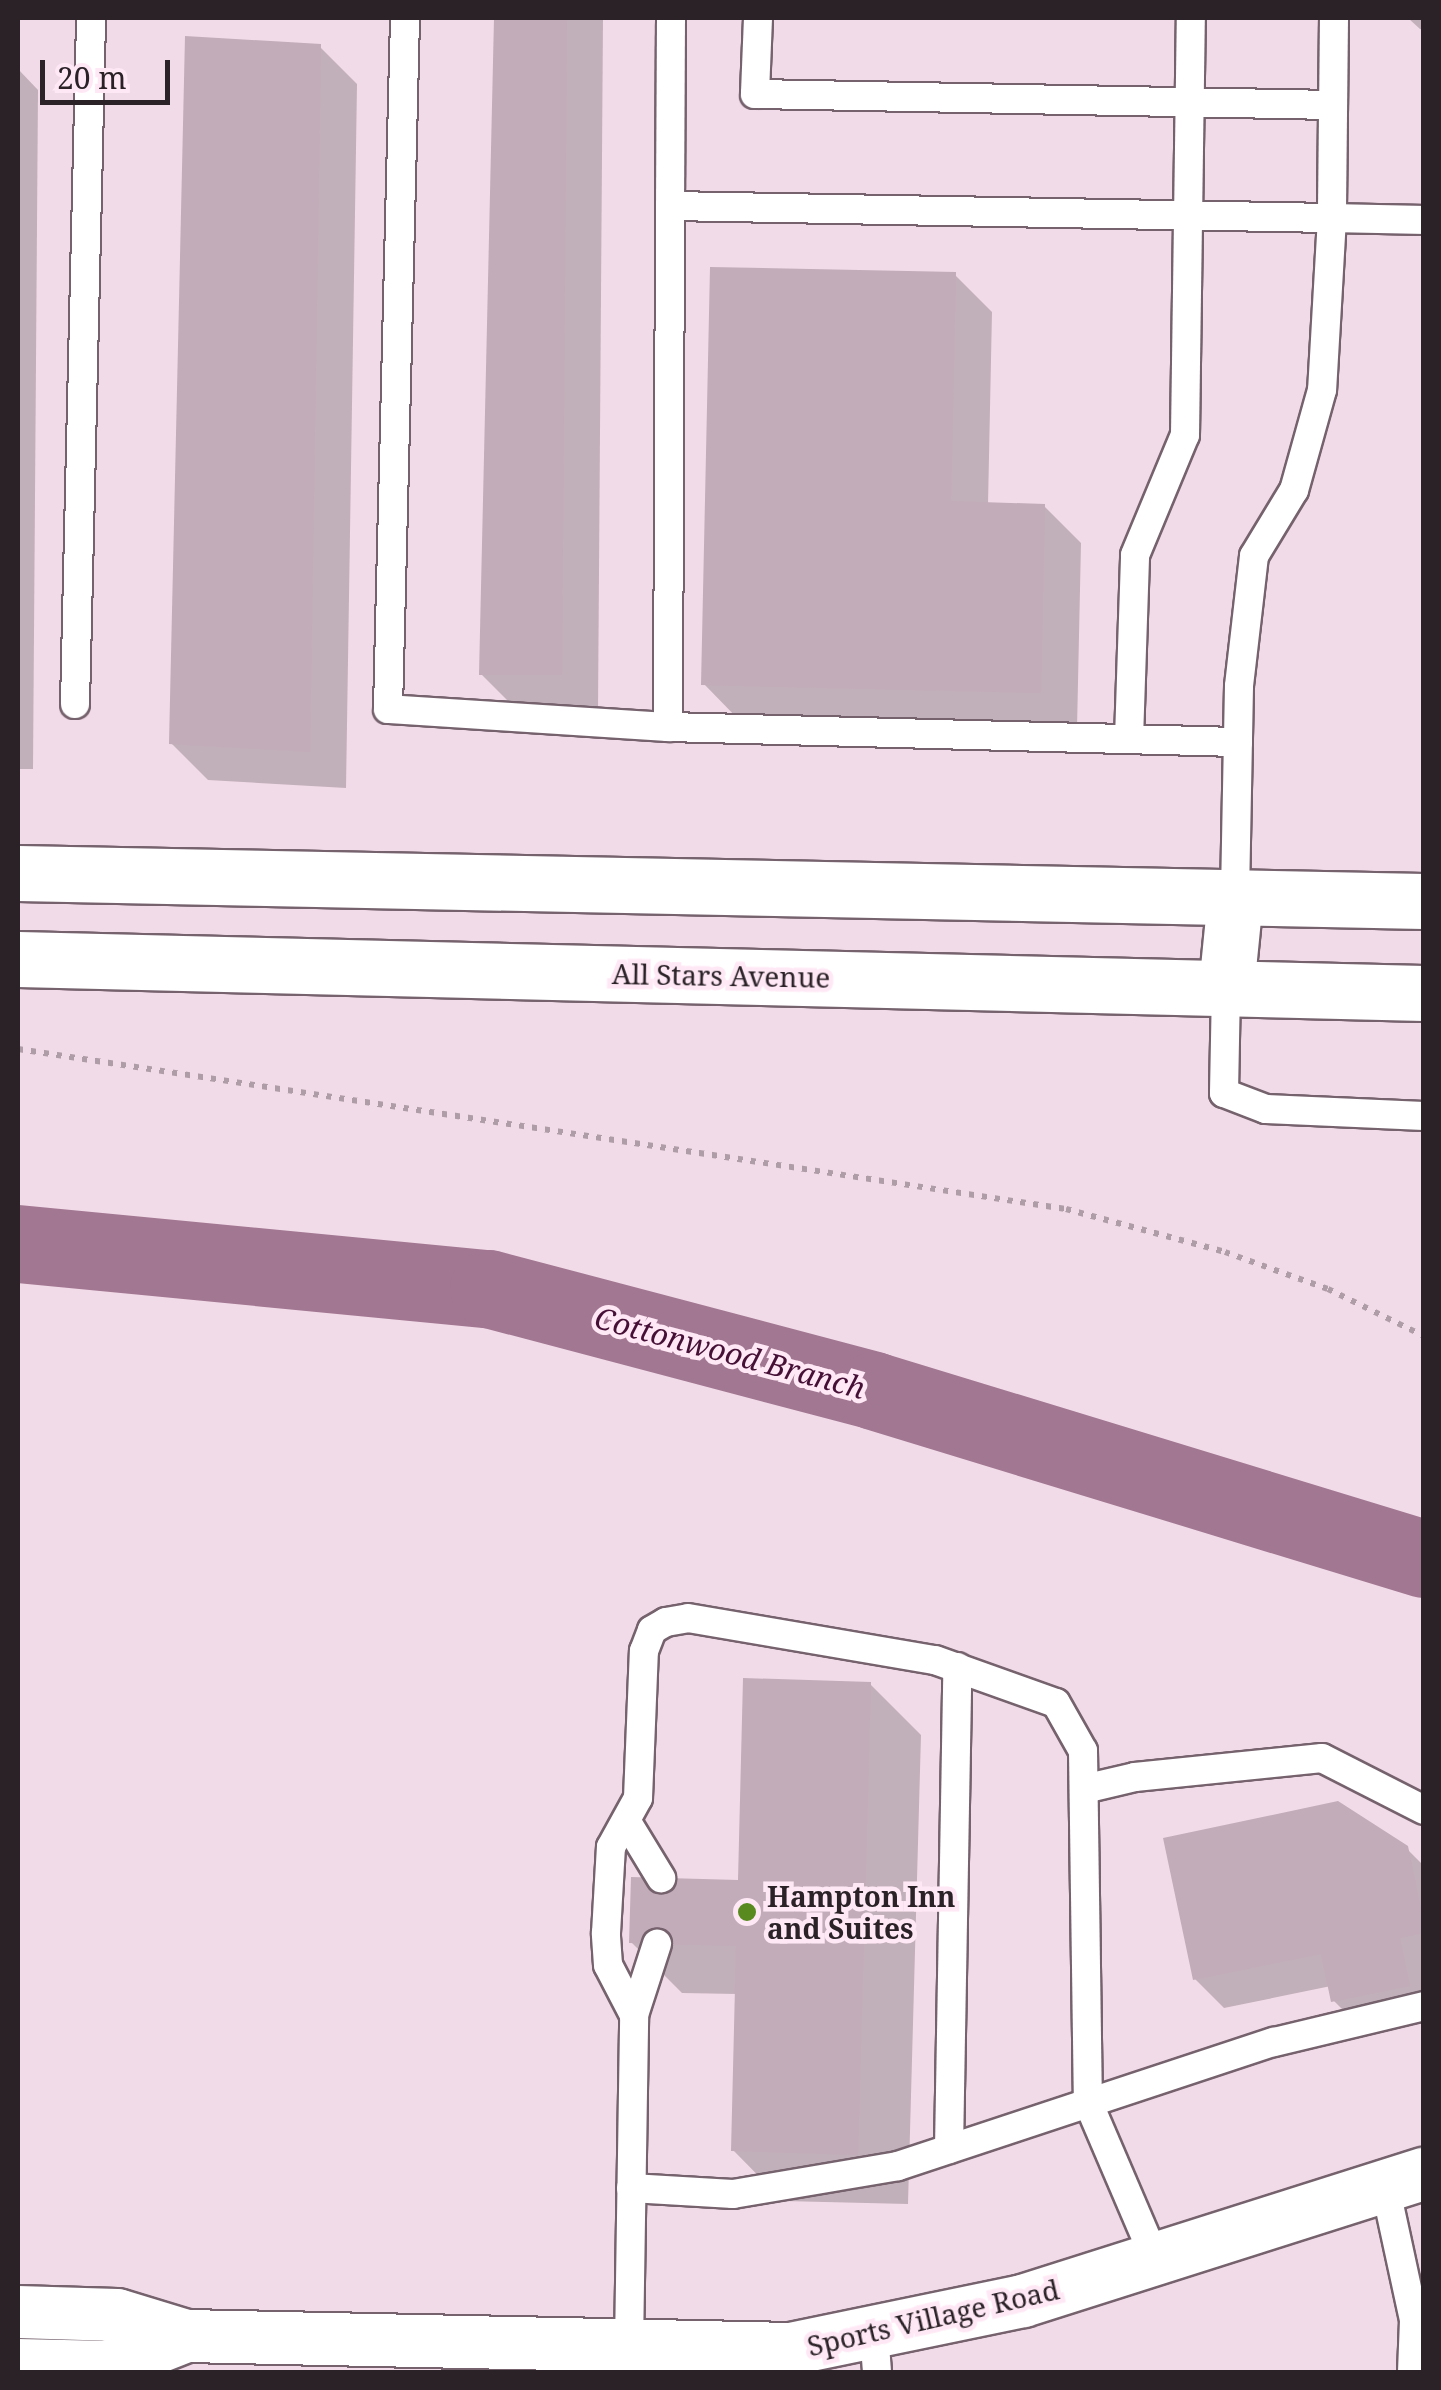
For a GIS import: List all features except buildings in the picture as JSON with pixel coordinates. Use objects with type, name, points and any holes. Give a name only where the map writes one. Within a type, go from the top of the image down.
[{"type":"street","points":[[18,873],[1424,901]]},
{"type":"street","points":[[491,970],[500,885]]},
{"type":"street","points":[[1226,988],[1235,898]]},
{"type":"street","name":"All Stars Avenue","points":[[18,959],[1424,992]]},
{"type":"street","name":"Sports Village Road","points":[[18,2366],[107,2368],[186,2354],[629,2346],[875,2352],[1404,2180]]},
{"type":"street","name":"Sports Village Road","points":[[18,2312],[117,2314],[186,2354]]},
{"type":"lane","points":[[75,704],[92,18]]},
{"type":"lane","points":[[405,18],[388,709],[668,728],[1238,742]]},
{"type":"lane","points":[[668,728],[672,18]]},
{"type":"lane","points":[[758,18],[756,94],[1333,105]]},
{"type":"lane","points":[[1129,739],[1135,555],[1184,436],[1191,357],[1191,18]]},
{"type":"lane","points":[[1235,898],[1238,742],[1254,556],[1294,490],[1322,390],[1332,218],[1334,18]]},
{"type":"lane","points":[[670,206],[1424,220]]},
{"type":"lane","points":[[1226,988],[1224,1094],[1266,1109],[1424,1116]]},
{"type":"lane","points":[[634,2015],[608,1965],[606,1932],[611,1847],[638,1798],[644,1652],[652,1630],[666,1622],[688,1618],[957,1668],[1056,1703],[1084,1752],[1088,2102],[1155,2258]]},
{"type":"lane","points":[[949,2148],[957,1668]]},
{"type":"lane","points":[[1084,1789],[1135,1777],[1322,1758],[1424,1810]]},
{"type":"lane","points":[[627,1822],[661,1878]]},
{"type":"lane","points":[[629,2346],[634,2015],[657,1944]]},
{"type":"lane","points":[[630,2188],[769,2190],[898,2166],[1274,2042],[1424,2006]]},
{"type":"lane","points":[[1404,2180],[1414,2320],[1412,2372]]},
{"type":"path","points":[[18,1049],[1066,1209],[1242,1258],[1328,1289],[1424,1336]]},
{"type":"waterway","name":"Cottonwood Branch","points":[[18,1244],[489,1289],[874,1391],[1424,1559]]},
{"type":"place","name":"Hampton Inn and Suites","points":[[747,1912]]}]
